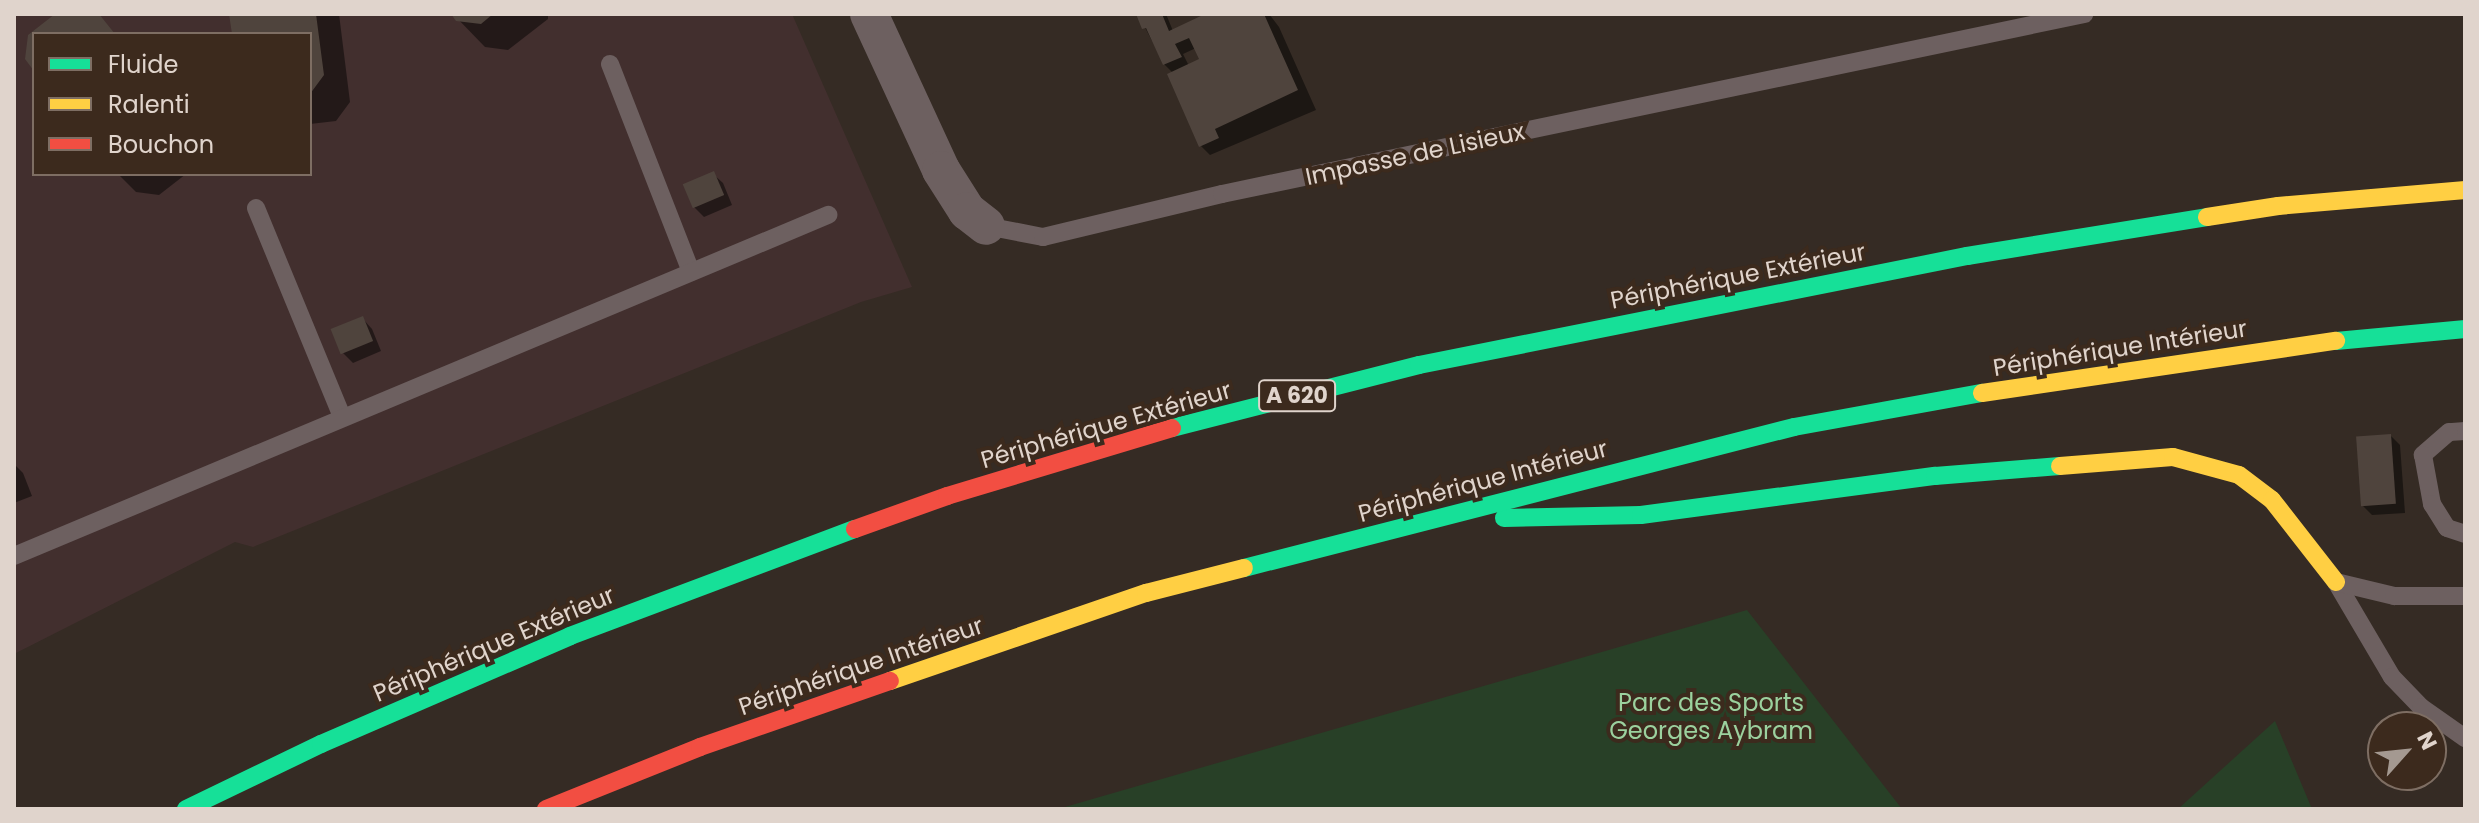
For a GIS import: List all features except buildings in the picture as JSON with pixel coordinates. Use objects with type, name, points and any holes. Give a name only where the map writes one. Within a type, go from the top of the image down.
[{"type":"highway","name":"Périphérique Extérieur","points":[[186,809],[321,744],[570,636],[756,564],[947,496],[1171,428],[1419,365],[1967,256],[2278,206],[2465,190]]},
{"type":"highway","name":"Périphérique Intérieur","points":[[546,809],[700,747],[1146,593],[1794,427],[2000,390],[2300,345],[2465,329]]},
{"type":"highway","points":[[1434,519],[1641,515],[1935,476],[2173,457],[2239,475],[2272,500],[2336,582]]},
{"type":"street","name":"Impasse de Lisieux","points":[[869,14],[941,170],[967,211],[986,226]]},
{"type":"lane","name":"Impasse de Lisieux","points":[[986,226],[1043,237],[1222,194],[2084,14]]},
{"type":"lane","points":[[610,64],[691,272]]},
{"type":"lane","points":[[256,208],[342,417]]},
{"type":"lane","points":[[14,556],[828,215]]},
{"type":"lane","points":[[2465,431],[2449,432],[2423,455],[2432,504],[2447,528],[2465,534]]},
{"type":"lane","points":[[2336,582],[2394,596],[2465,596]]},
{"type":"lane","points":[[2336,582],[2392,677],[2421,707],[2465,738]]},
{"type":"shaded area","points":[[14,14],[792,14],[912,287],[861,302],[253,547],[235,542],[14,654]]},
{"type":"green space","name":"Parc des Sports Georges Aybram","points":[[1747,610],[1902,809],[1058,809]]},
{"type":"green space","points":[[2275,721],[2312,809],[2178,809]]},
{"type":"traffic: fast","points":[[1172,428],[1419,365],[1967,256],[2207,217]]},
{"type":"traffic: fast","points":[[2336,341],[2465,329]]},
{"type":"traffic: fast","points":[[1244,568],[1794,427],[1982,393]]},
{"type":"traffic: fast","points":[[1504,518],[1641,515],[1935,476],[2060,466]]},
{"type":"traffic: fast","points":[[186,809],[321,744],[570,636],[855,529]]},
{"type":"traffic: slow","points":[[2207,217],[2278,206],[2465,190]]},
{"type":"traffic: slow","points":[[1982,393],[2336,341]]},
{"type":"traffic: slow","points":[[2060,466],[2173,457],[2239,475],[2272,500],[2336,582]]},
{"type":"traffic: slow","points":[[890,681],[1146,593],[1244,568]]},
{"type":"traffic: jam","points":[[855,529],[947,496],[1172,428]]},
{"type":"traffic: jam","points":[[546,809],[700,747],[890,681]]}]
